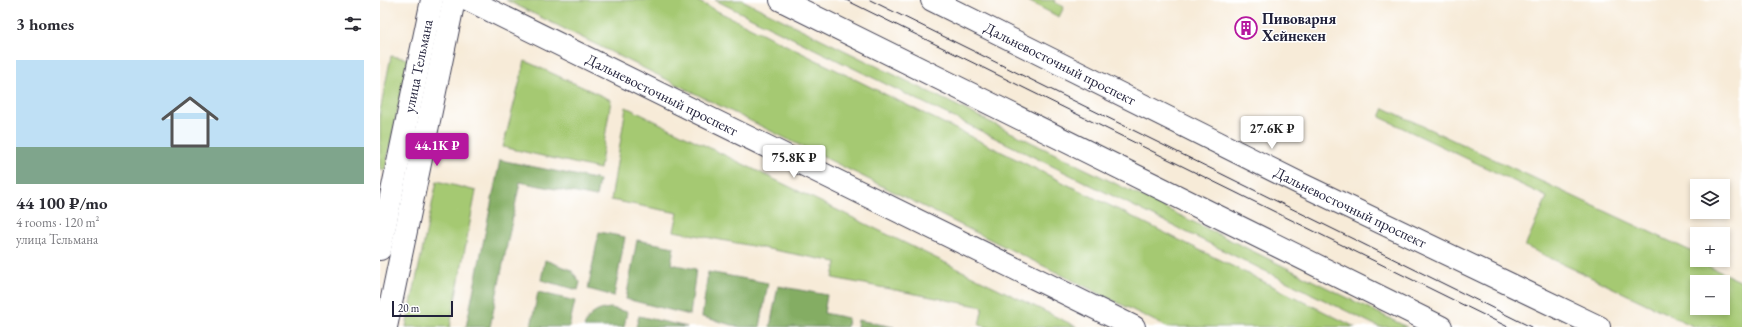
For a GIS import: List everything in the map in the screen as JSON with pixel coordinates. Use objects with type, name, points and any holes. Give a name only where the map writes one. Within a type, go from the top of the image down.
[{"type":"main road","name":"улица Тельмана","points":[[380,249],[432,0]]},
{"type":"main road","name":"улица Тельмана","points":[[386,327],[454,0]]},
{"type":"main road","name":"Дальневосточный проспект","points":[[469,0],[1134,327]]},
{"type":"main road","points":[[781,0],[1442,327]]},
{"type":"main road","name":"Дальневосточный проспект","points":[[932,0],[1303,185],[1599,327]]},
{"type":"green space","points":[[506,0],[695,0],[1355,327],[1167,327]]},
{"type":"green space","points":[[715,0],[742,0],[1407,327],[1379,327]]},
{"type":"green space","points":[[1026,0],[1055,0],[1054,2],[1064,7],[1059,17]]},
{"type":"green space","points":[[391,56],[408,59],[385,170],[380,169],[380,112]]},
{"type":"green space","points":[[525,61],[611,100],[600,169],[503,147]]},
{"type":"green space","points":[[626,107],[1077,327],[988,327],[979,325],[983,307],[833,278],[836,262],[674,231],[678,213],[611,200]]},
{"type":"green space","points":[[1384,108],[1690,251],[1690,267],[1710,267],[1727,275],[1690,275],[1690,315],[1730,315],[1730,276],[1742,282],[1742,327],[1695,327],[1525,246],[1547,197],[1380,117]]},
{"type":"green space","points":[[500,160],[599,180],[596,197],[520,182],[490,327],[466,327]]},
{"type":"green space","points":[[437,181],[476,191],[450,327],[406,327]]},
{"type":"green space","points":[[599,232],[625,237],[614,296],[588,289]]},
{"type":"green space","points":[[637,240],[674,247],[671,264],[696,269],[690,315],[626,299]]},
{"type":"green space","points":[[545,260],[571,270],[580,282],[578,290],[541,280]]},
{"type":"green space","points":[[708,272],[768,283],[760,327],[740,327],[702,317]]},
{"type":"green space","points":[[778,286],[827,295],[824,313],[848,318],[847,327],[770,327]]},
{"type":"green space","points":[[538,292],[575,301],[569,327],[531,327]]},
{"type":"green space","points":[[611,308],[627,312],[624,327],[584,327],[588,319],[594,313]]},
{"type":"green space","points":[[639,316],[687,327],[636,327]]},
{"type":"green space","points":[[858,320],[894,327],[857,327]]},
{"type":"tram line","points":[[846,0],[1508,327]]},
{"type":"tram line","points":[[870,0],[1531,327]]},
{"type":"place","name":"Пивоварня Хейнекен","points":[[1246,28]]}]
